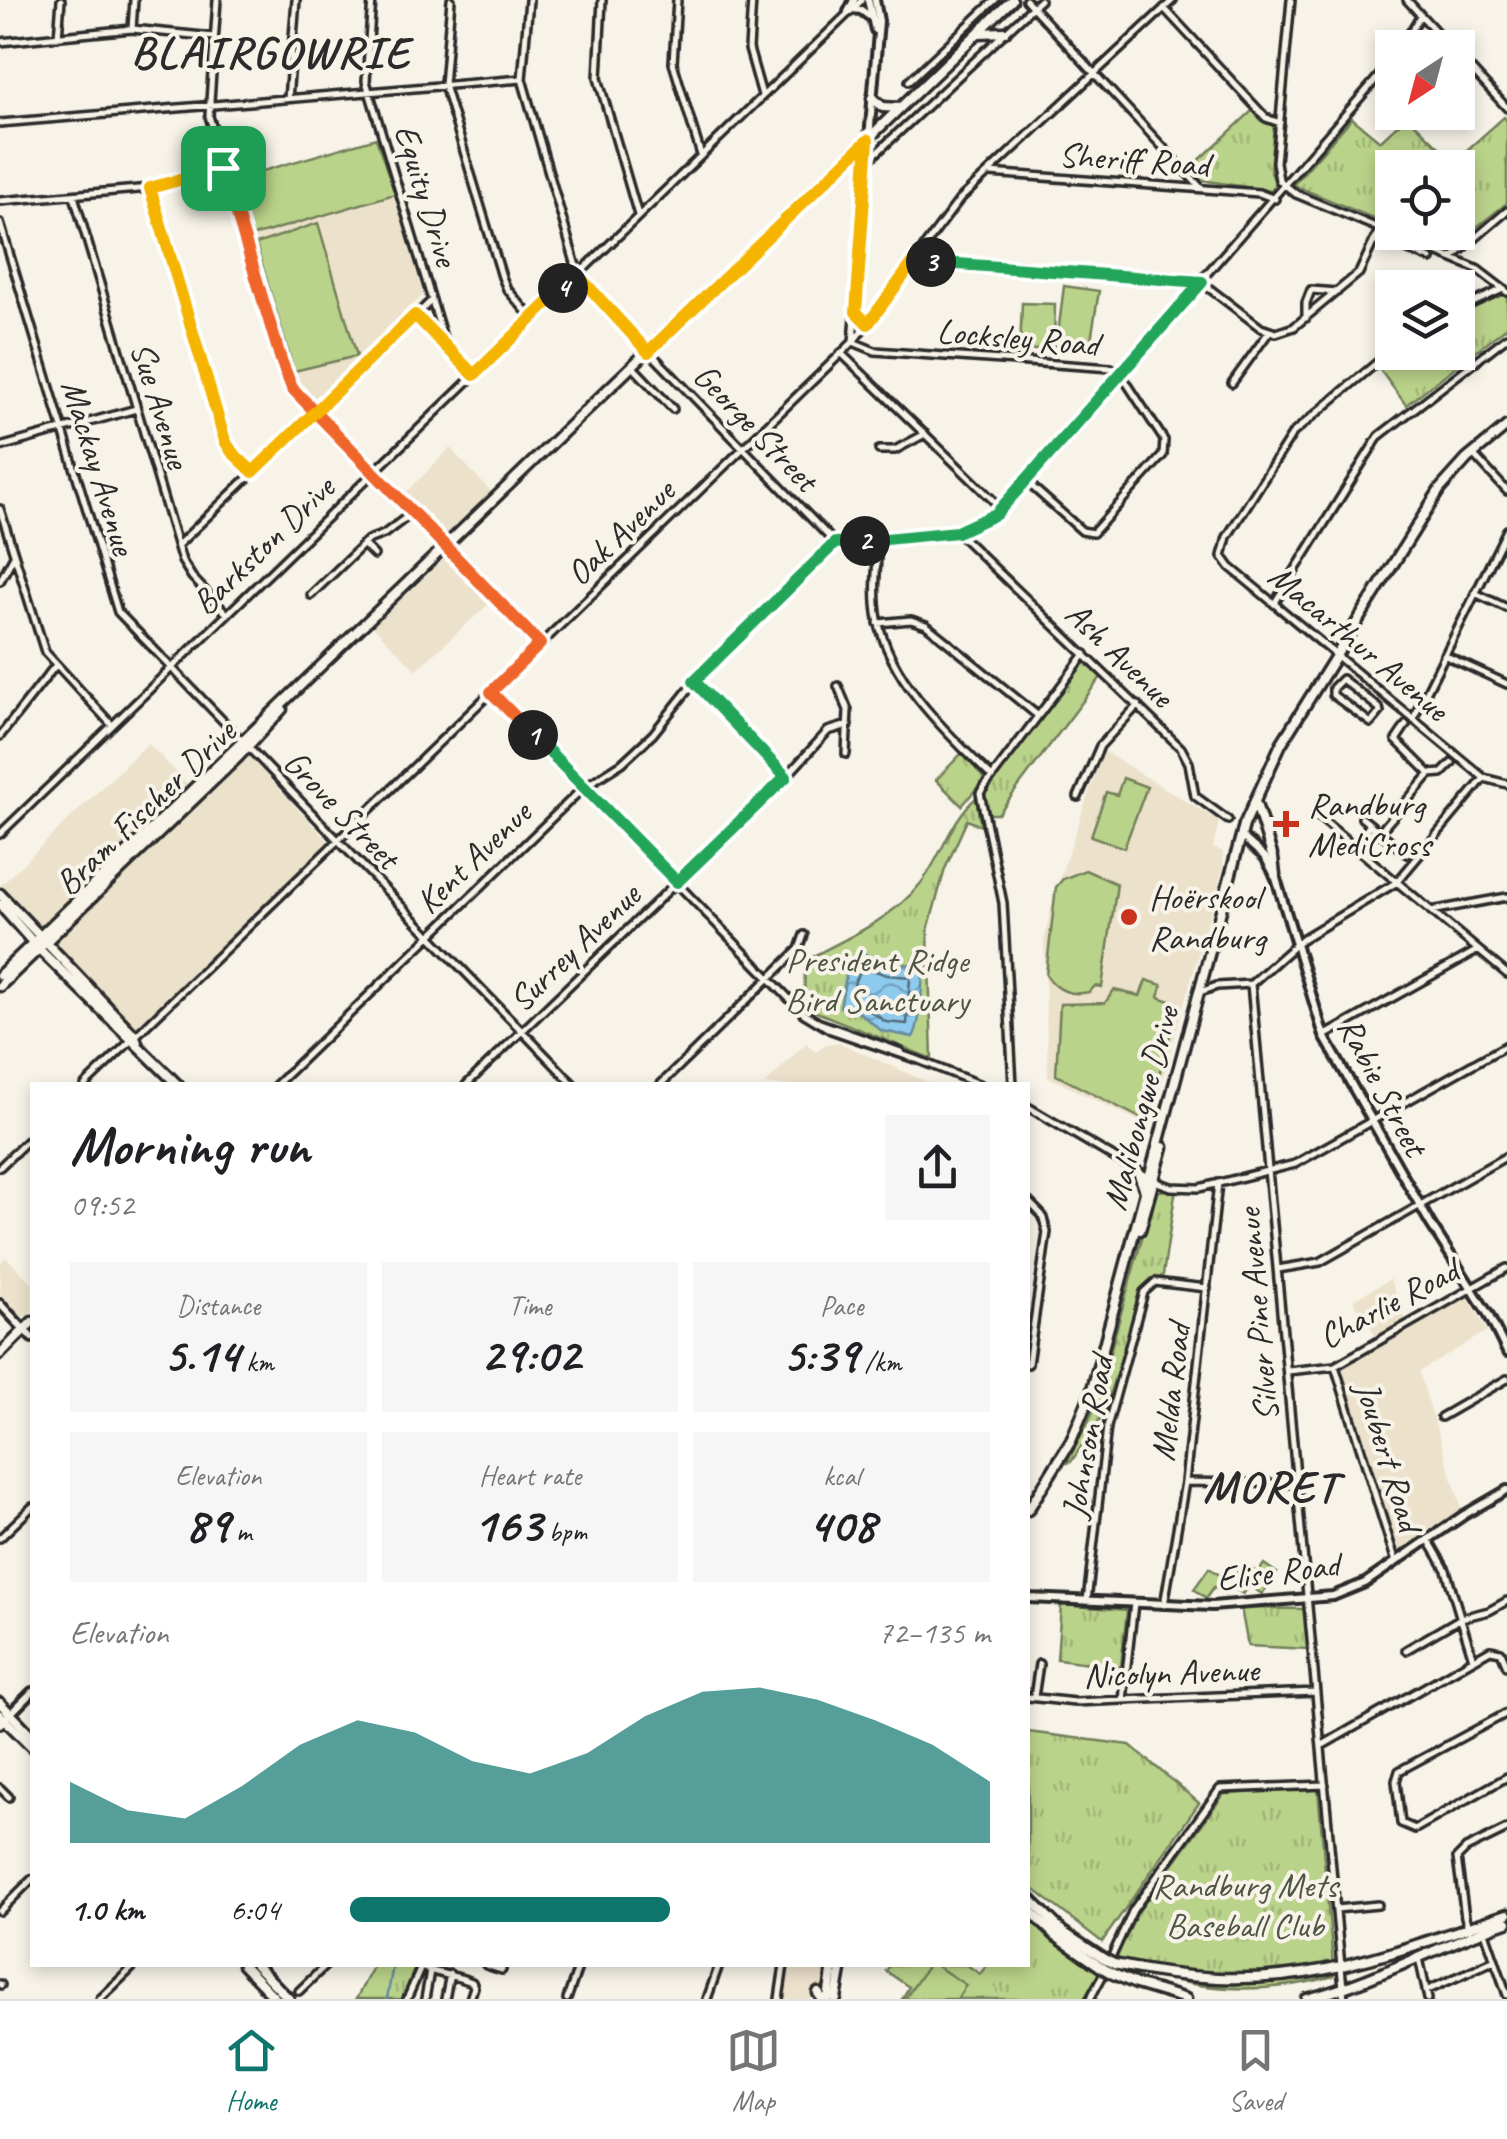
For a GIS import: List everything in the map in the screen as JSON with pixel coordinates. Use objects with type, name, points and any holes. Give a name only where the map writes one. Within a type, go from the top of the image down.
[{"type":"main road","name":"Bram Fischer Drive","points":[[0,975],[244,745],[1012,0]]},
{"type":"main road","points":[[978,33],[1005,32]]},
{"type":"main road","points":[[872,98],[882,107],[900,108]]},
{"type":"main road","name":"Malibongwe Drive","points":[[1152,1185],[1152,1165],[1242,838],[1266,770],[1436,500],[1474,455],[1507,428]]},
{"type":"main road","name":"Malibongwe Drive","points":[[1030,1510],[1068,1452],[1086,1415],[1152,1185],[1242,838],[1276,762],[1338,656]]},
{"type":"main road","points":[[1256,804],[1274,875]]},
{"type":"main road","points":[[0,894],[39,942]]},
{"type":"main road","points":[[0,905],[175,1082]]},
{"type":"main road","name":"Bram Fischer Drive","points":[[0,986],[39,942]]},
{"type":"main road","points":[[1136,1170],[1152,1165]]},
{"type":"main road","points":[[1136,1170],[1152,1185]]},
{"type":"main road","points":[[0,1354],[30,1324]]},
{"type":"main road","points":[[0,1703],[4,1718],[30,1745]]},
{"type":"main road","points":[[4,1718],[30,1735]]},
{"type":"main road","points":[[1030,1899],[1063,1932],[1107,1966]]},
{"type":"main road","points":[[1030,1912],[1070,1947],[1136,1984],[1188,1995]]},
{"type":"main road","points":[[1290,1994],[1343,1990],[1507,1914]]},
{"type":"main road","points":[[1483,1926],[1507,1922]]},
{"type":"main road","points":[[1307,1999],[1343,1990],[1470,1931]]},
{"type":"main road","points":[[245,1967],[276,1999]]},
{"type":"main road","points":[[258,1967],[288,1999]]},
{"type":"main road","points":[[822,1996],[833,1967]]},
{"type":"main road","points":[[836,1999],[842,1967]]},
{"type":"street","points":[[58,37],[62,0]]},
{"type":"street","points":[[132,30],[134,0]]},
{"type":"street","points":[[217,0],[208,106],[223,168],[292,388],[540,644]]},
{"type":"street","points":[[288,99],[296,0]]},
{"type":"street","name":"Equity Drive","points":[[372,0],[366,76],[445,344]]},
{"type":"street","points":[[451,0],[444,86],[502,277],[507,289],[532,318]]},
{"type":"street","points":[[529,0],[522,79],[577,274]]},
{"type":"street","points":[[602,0],[598,73],[638,215]]},
{"type":"street","points":[[676,0],[673,62],[701,155]]},
{"type":"street","points":[[752,0],[749,49],[762,96]]},
{"type":"street","points":[[854,0],[849,11],[862,10],[872,20]]},
{"type":"street","points":[[852,342],[878,10],[871,0]]},
{"type":"street","points":[[871,0],[876,32]]},
{"type":"street","name":"Barkston Drive","points":[[0,834],[849,11],[871,0]]},
{"type":"street","points":[[908,81],[994,0]]},
{"type":"street","points":[[1026,0],[1202,189]]},
{"type":"street","points":[[867,162],[1040,0]]},
{"type":"street","name":"Oak Avenue","points":[[88,1082],[841,354],[868,324],[957,203],[1173,0]]},
{"type":"street","points":[[1291,0],[1276,168],[1285,188],[1375,226]]},
{"type":"street","points":[[1407,0],[1435,30]]},
{"type":"street","points":[[1164,8],[1266,118],[1280,123]]},
{"type":"street","points":[[1412,30],[1421,15]]},
{"type":"street","points":[[0,42],[132,30],[214,36]]},
{"type":"street","points":[[1475,73],[1507,108]]},
{"type":"street","points":[[0,123],[522,79]]},
{"type":"street","points":[[835,543],[957,532],[1002,509],[1375,81]]},
{"type":"street","points":[[0,202],[150,188],[223,168]]},
{"type":"street","name":"Sheriff Road","points":[[988,173],[1259,193],[1276,199]]},
{"type":"street","points":[[150,188],[225,441],[253,472]]},
{"type":"street","name":"Sue Avenue","points":[[74,196],[187,572],[227,614]]},
{"type":"street","points":[[1451,258],[1507,211]]},
{"type":"street","name":"Mackay Avenue","points":[[0,223],[115,606],[200,698]]},
{"type":"street","points":[[915,260],[1202,282],[1269,332],[1290,329],[1337,292],[1362,270],[1374,242],[1388,242],[1430,260]]},
{"type":"street","points":[[1432,250],[1480,270],[1505,290],[1475,303]]},
{"type":"street","name":"George Street","points":[[577,274],[835,543]]},
{"type":"street","points":[[1306,318],[1306,299],[1311,290],[1337,292]]},
{"type":"street","points":[[178,546],[432,300]]},
{"type":"street","points":[[856,312],[868,324]]},
{"type":"street","name":"Equity Drive","points":[[415,315],[474,375]]},
{"type":"street","points":[[1232,384],[1269,332]]},
{"type":"street","points":[[1274,604],[1379,436],[1507,337]]},
{"type":"street","name":"Locksley Road","points":[[852,342],[873,350],[1107,367],[1121,374]]},
{"type":"street","points":[[841,354],[1002,509]]},
{"type":"street","name":"Macarthur Avenue","points":[[1375,364],[1291,436],[1223,544],[1222,556],[1230,567],[1484,778],[1507,784]]},
{"type":"street","points":[[633,367],[673,408]]},
{"type":"street","points":[[1026,482],[1087,534],[1097,531],[1113,513],[1165,450],[1164,440],[1121,374]]},
{"type":"street","points":[[0,446],[63,432],[136,409]]},
{"type":"street","points":[[878,450],[894,450],[925,434]]},
{"type":"street","points":[[1474,455],[1507,491]]},
{"type":"street","points":[[0,509],[41,645],[55,666],[112,724]]},
{"type":"street","points":[[310,595],[364,544],[410,511]]},
{"type":"street","points":[[1413,719],[1507,530]]},
{"type":"street","name":"Ash Avenue","points":[[957,532],[1186,754],[1197,799],[1228,820]]},
{"type":"street","points":[[878,540],[878,623],[888,649],[926,710],[992,776]]},
{"type":"street","name":"Kent Avenue","points":[[279,1082],[584,787],[636,751],[666,720],[694,681],[835,543]]},
{"type":"street","points":[[364,544],[374,555]]},
{"type":"street","points":[[0,582],[14,556]]},
{"type":"street","points":[[1475,593],[1507,608]]},
{"type":"street","points":[[878,623],[904,620],[926,624],[1038,716]]},
{"type":"street","points":[[1012,1082],[1005,918],[980,796],[1085,654]]},
{"type":"street","points":[[1444,655],[1507,684]]},
{"type":"street","points":[[0,736],[55,666]]},
{"type":"street","points":[[1338,680],[1343,680],[1373,703],[1380,712],[1370,724],[1332,695],[1332,690],[1338,680]]},
{"type":"street","points":[[694,681],[786,777]]},
{"type":"street","points":[[838,686],[847,706],[846,754]]},
{"type":"street","points":[[491,692],[803,1013],[974,1082]]},
{"type":"street","points":[[1373,703],[1382,692]]},
{"type":"street","name":"Grove Street","points":[[200,698],[571,1082]]},
{"type":"street","points":[[1078,797],[1100,746],[1138,706]]},
{"type":"street","name":"Surrey Avenue","points":[[469,1082],[786,777],[828,731],[848,725]]},
{"type":"street","points":[[1406,725],[1396,740],[1430,774]]},
{"type":"street","points":[[1356,847],[1430,774],[1442,772],[1452,763]]},
{"type":"street","points":[[1203,991],[1252,984],[1296,945],[1396,882],[1484,778]]},
{"type":"street","points":[[1318,817],[1507,974]]},
{"type":"street","points":[[1362,818],[1406,854]]},
{"type":"street","name":"Rabie Street","points":[[1242,838],[1265,857],[1274,875],[1324,1036],[1507,1352]]},
{"type":"street","points":[[1431,911],[1507,897]]},
{"type":"street","points":[[663,1082],[800,949],[804,935]]},
{"type":"street","points":[[1324,1036],[1478,950]]},
{"type":"street","points":[[1207,978],[1217,986]]},
{"type":"street","name":"Silver Pine Avenue","points":[[1252,984],[1343,1990]]},
{"type":"street","points":[[1152,1185],[1191,1188],[1301,1162],[1507,1045]]},
{"type":"street","points":[[1030,1108],[1136,1170]]},
{"type":"street","points":[[0,1167],[30,1138]]},
{"type":"street","points":[[1278,1269],[1320,1262],[1507,1156]]},
{"type":"street","name":"Melda Road","points":[[1164,1605],[1184,1482],[1218,1183]]},
{"type":"street","points":[[1030,1203],[1042,1215],[1047,1232],[1030,1350]]},
{"type":"street","name":"Charlie Road","points":[[1288,1371],[1335,1366],[1507,1268]]},
{"type":"street","name":"Johnson Road","points":[[1087,1602],[1106,1433],[1144,1292],[1149,1284],[1158,1282],[1207,1288]]},
{"type":"street","points":[[0,1304],[30,1336]]},
{"type":"street","name":"Joubert Road","points":[[1335,1366],[1396,1562]]},
{"type":"street","points":[[1441,1417],[1507,1379]]},
{"type":"street","points":[[1184,1482],[1298,1484]]},
{"type":"street","name":"Elise Road","points":[[1030,1598],[1239,1605],[1308,1599],[1352,1590],[1507,1490]]},
{"type":"street","points":[[0,1538],[30,1509]]},
{"type":"street","points":[[1428,1539],[1446,1570],[1474,1658]]},
{"type":"street","points":[[1406,1650],[1461,1618],[1490,1611],[1507,1601]]},
{"type":"street","points":[[1124,1700],[1134,1603]]},
{"type":"street","points":[[1322,1746],[1490,1650],[1498,1650],[1507,1666]]},
{"type":"street","points":[[1031,1697],[1039,1664]]},
{"type":"street","name":"Nicolyn Avenue","points":[[1031,1697],[1075,1702],[1316,1692]]},
{"type":"street","points":[[4,1718],[30,1694]]},
{"type":"street","points":[[1507,1714],[1399,1771],[1396,1781],[1400,1820],[1406,1828],[1415,1829],[1507,1776]]},
{"type":"street","points":[[1090,1999],[1134,1910],[1220,1789],[1325,1785]]},
{"type":"street","points":[[0,1788],[9,1797]]},
{"type":"street","points":[[1470,1931],[1457,1858],[1466,1849],[1507,1829]]},
{"type":"street","points":[[0,1911],[30,1881]]},
{"type":"street","points":[[1336,1909],[1378,1905]]},
{"type":"street","points":[[1483,1926],[1507,1995]]},
{"type":"street","points":[[1419,1956],[1427,1995],[1495,1960]]},
{"type":"street","points":[[100,1999],[133,1967]]},
{"type":"street","points":[[299,1991],[324,1967]]},
{"type":"street","points":[[407,1999],[421,1967]]},
{"type":"street","points":[[423,1967],[472,1982],[470,1999]]},
{"type":"street","points":[[492,1967],[502,1970]]},
{"type":"street","points":[[567,1999],[577,1967]]},
{"type":"street","points":[[708,1999],[718,1967]]},
{"type":"street","points":[[779,1999],[784,1967]]},
{"type":"street","points":[[425,1999],[430,1971]]},
{"type":"street","points":[[445,1999],[450,1974]]},
{"type":"shaded area","points":[[395,194],[423,295],[314,403],[295,383],[250,237]]},
{"type":"shaded area","points":[[450,448],[493,494],[445,541],[403,496]]},
{"type":"shaded area","points":[[446,557],[491,602],[416,670],[373,626]]},
{"type":"shaded area","points":[[148,743],[200,797],[245,753],[329,842],[135,1030],[0,886]]},
{"type":"shaded area","name":"Hoërskool Randburg","points":[[1103,751],[1219,821],[1213,848],[1223,852],[1223,868],[1149,1126],[1048,1077],[1044,941],[1055,892]]},
{"type":"shaded area","points":[[806,1043],[816,1052],[827,1044],[840,1043],[926,1082],[767,1082]]},
{"type":"shaded area","points":[[6,1257],[30,1281],[28,1316],[19,1315],[0,1295],[0,1263]]},
{"type":"shaded area","points":[[1390,1279],[1409,1330],[1467,1295],[1487,1331],[1419,1372],[1462,1509],[1397,1552],[1341,1367],[1381,1344],[1353,1300]]},
{"type":"shaded area","points":[[788,1967],[826,1967],[822,1995],[849,1999],[783,1999]]},
{"type":"green space","points":[[1254,109],[1274,125],[1270,170],[1276,184],[1271,191],[1202,180],[1192,167]]},
{"type":"green space","points":[[1504,117],[1507,121],[1507,203],[1475,228],[1475,150],[1467,150]]},
{"type":"green space","points":[[1352,118],[1380,141],[1392,130],[1421,130],[1442,150],[1375,150],[1375,219],[1293,185]]},
{"type":"green space","points":[[376,138],[395,194],[250,237],[232,180]]},
{"type":"green space","points":[[318,223],[357,356],[294,371],[256,244]]},
{"type":"green space","points":[[1064,286],[1099,291],[1090,346],[1057,342]]},
{"type":"green space","points":[[1503,293],[1507,296],[1507,327],[1475,352],[1475,306]]},
{"type":"green space","points":[[1022,303],[1055,304],[1054,351],[1020,349]]},
{"type":"green space","points":[[1380,370],[1451,370],[1406,405]]},
{"type":"green space","points":[[1082,662],[1101,677],[998,814],[987,814],[984,792]]},
{"type":"green space","points":[[963,752],[984,779],[962,806],[936,780]]},
{"type":"green space","points":[[1123,778],[1147,787],[1124,848],[1091,836],[1106,792],[1117,795]]},
{"type":"green space","name":"President Ridge Bird Sanctuary","points":[[976,798],[981,826],[967,820],[945,869],[928,930],[932,1059],[804,1007],[805,960],[867,928],[910,896],[928,873],[959,817]]},
{"type":"green space","points":[[1085,870],[1117,884],[1102,987],[1070,993],[1046,975],[1056,887],[1063,879]]},
{"type":"green space","points":[[1146,980],[1162,985],[1159,997],[1179,1004],[1146,1121],[1056,1075],[1060,1004],[1105,1003],[1114,990],[1140,996]]},
{"type":"green space","points":[[1176,1188],[1163,1275],[1143,1295],[1102,1416],[1067,1463],[1098,1395],[1155,1192]]},
{"type":"green space","points":[[1264,1564],[1277,1573],[1262,1594],[1250,1586],[1243,1594],[1231,1587],[1225,1595],[1214,1587],[1206,1598],[1194,1589],[1209,1568],[1221,1576],[1229,1566],[1240,1574],[1246,1565],[1258,1573]]},
{"type":"green space","points":[[1061,1605],[1127,1610],[1121,1667],[1057,1659]]},
{"type":"green space","points":[[1241,1608],[1305,1609],[1308,1649],[1248,1646]]},
{"type":"green space","points":[[1030,1732],[1130,1745],[1199,1803],[1102,1942],[1030,1887]]},
{"type":"green space","name":"Randburg Mets Baseball Club","points":[[1318,1789],[1334,1976],[1277,1987],[1221,1987],[1166,1978],[1112,1959],[1138,1912],[1224,1794]]},
{"type":"green space","points":[[1030,1917],[1100,1972],[1084,1999],[902,1999],[909,1987],[886,1971],[889,1967],[970,1967],[980,1974],[985,1967],[1030,1967]]},
{"type":"green space","points":[[373,1967],[415,1967],[402,1999],[356,1999]]},
{"type":"green space","points":[[927,1967],[938,1967],[966,1985],[957,1999],[905,1999]]},
{"type":"water","points":[[859,951],[890,966],[924,963],[920,1013],[913,1037],[882,1031],[858,1012],[840,1007],[846,976]]},
{"type":"waterway","points":[[387,1999],[393,1967]]},
{"type":"place","name":"Randburg MediCross","points":[[1286,824]]},
{"type":"place","name":"Hoërskool Randburg","points":[[1129,917]]},
{"type":"district","name":"BLAIRGOWRIE","points":[[271,51]]},
{"type":"district","name":"MORET","points":[[1271,1485]]},
{"type":"route","points":[[223,168],[150,188],[225,441],[253,472],[273,453],[314,412],[352,375],[415,315],[474,375],[577,274],[648,352],[868,140],[856,312],[868,324],[915,260],[1202,282],[1002,509],[957,532],[835,543],[694,681],[786,777],[677,882],[491,692],[540,644],[314,412],[292,388],[223,168]]}]
